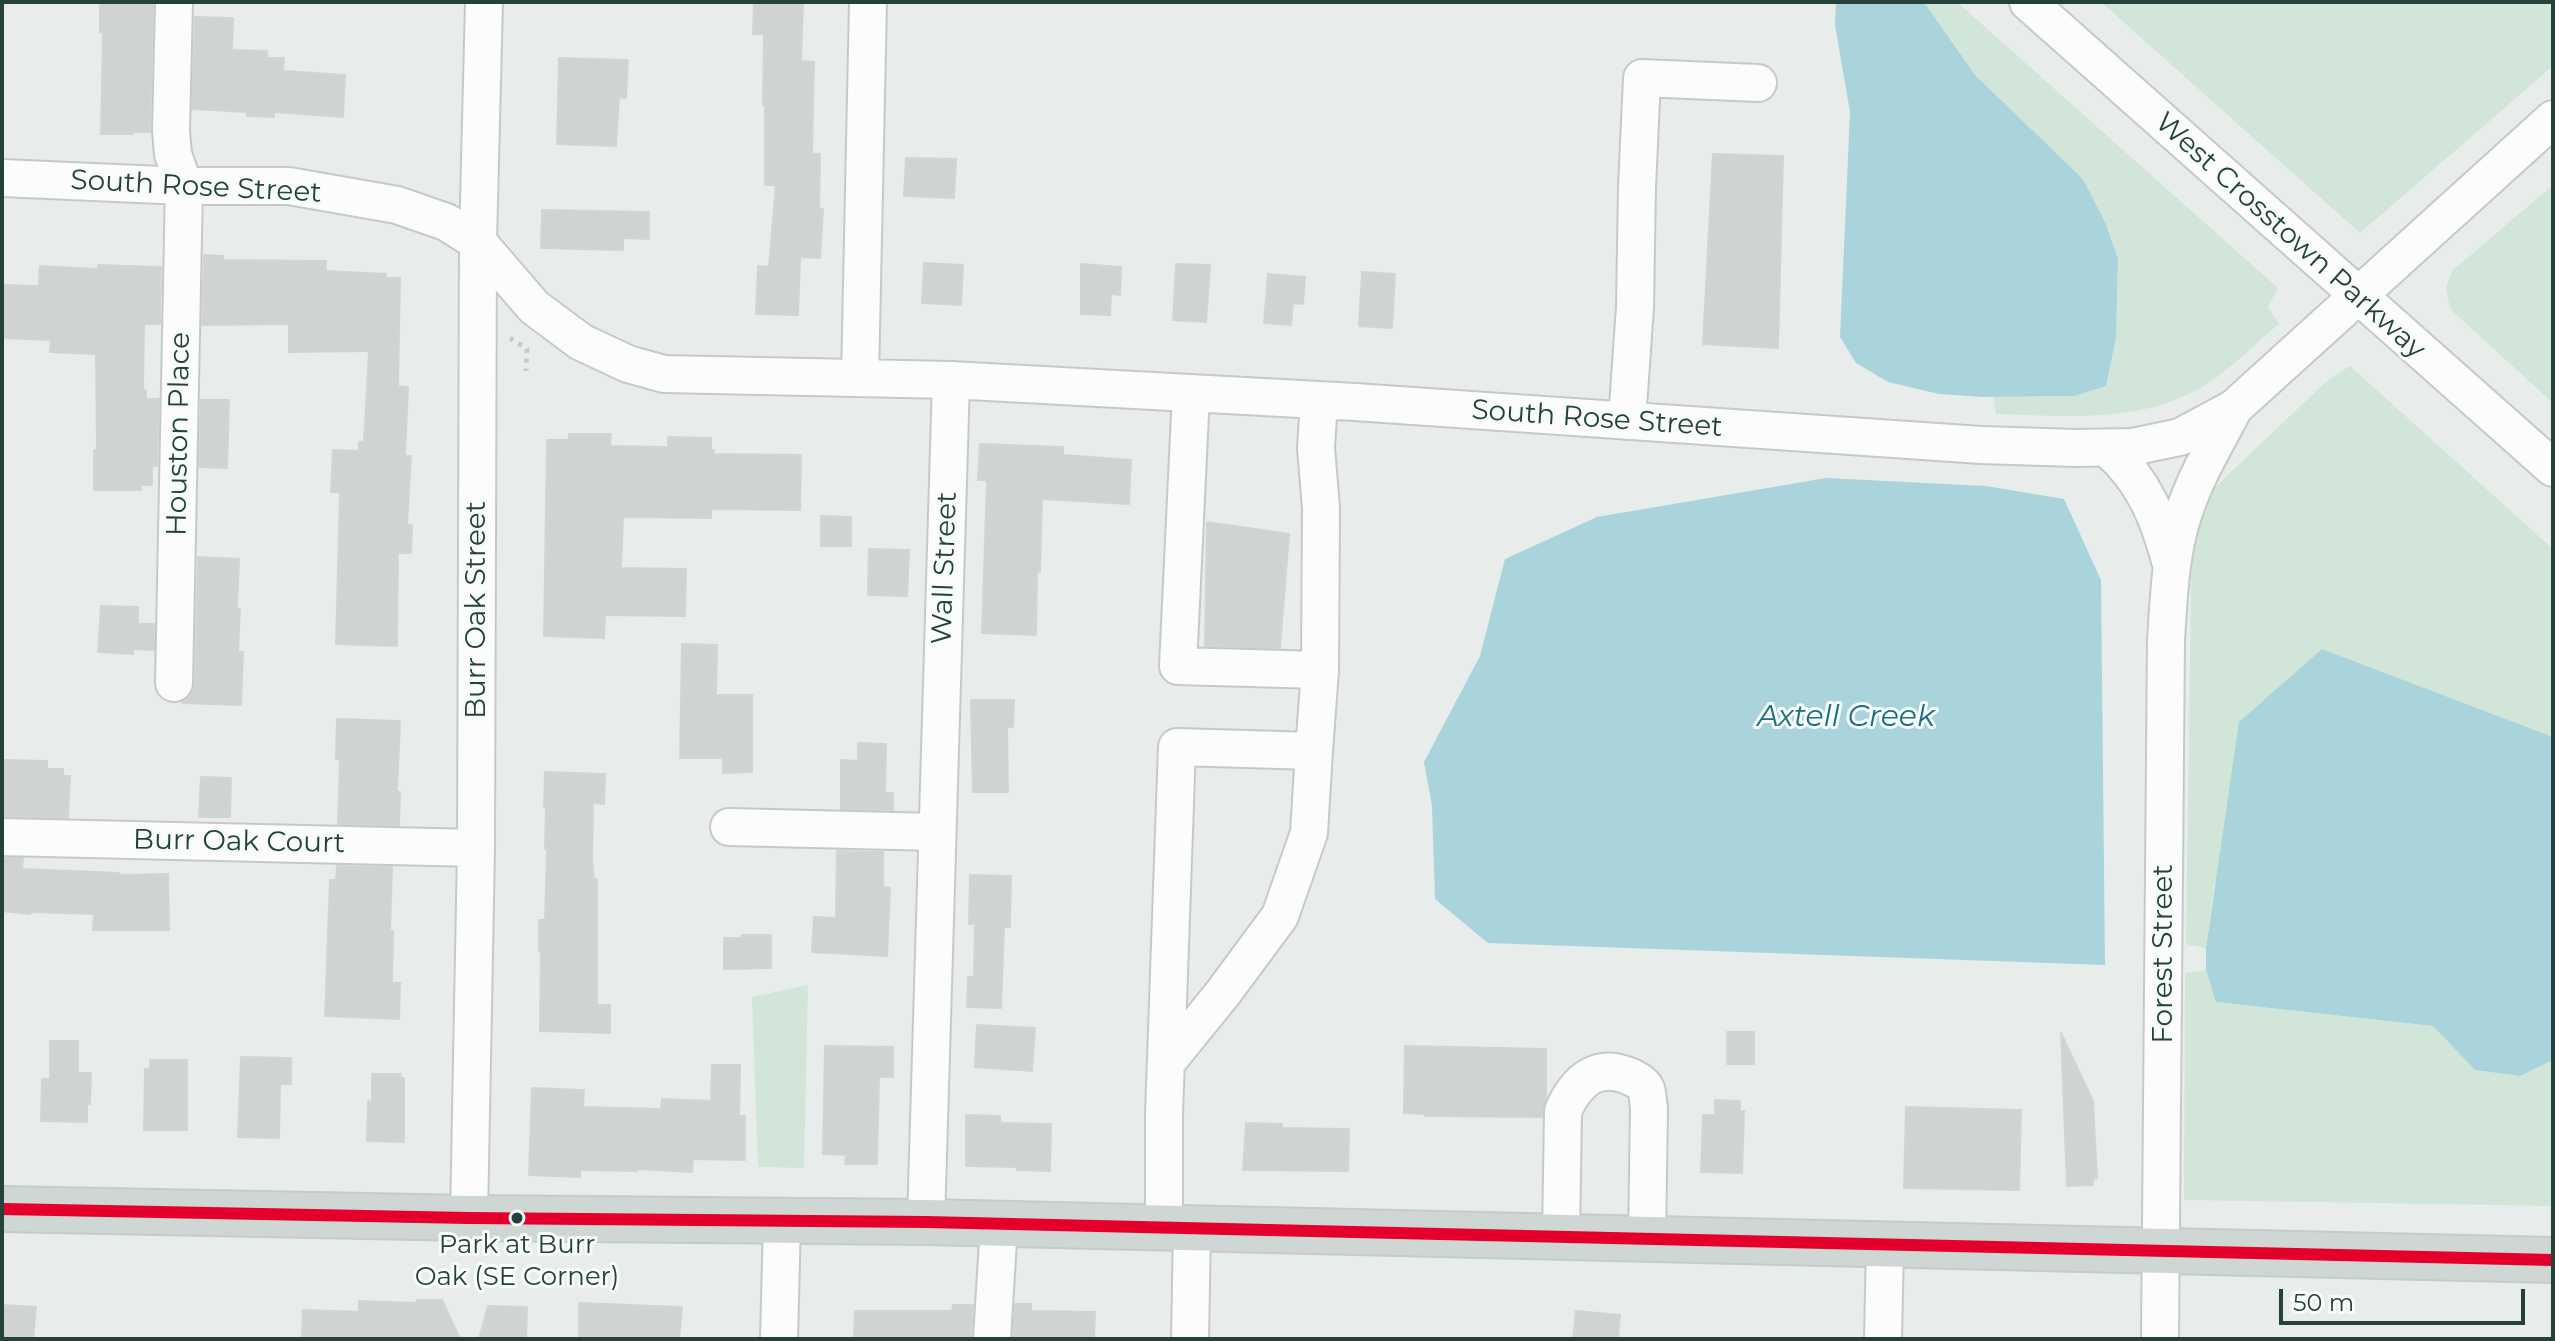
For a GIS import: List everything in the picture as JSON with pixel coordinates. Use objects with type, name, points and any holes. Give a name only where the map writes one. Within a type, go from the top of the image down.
[{"type":"main road","points":[[2,1209],[469,1218],[926,1222],[2553,1260]]},
{"type":"street","name":"Houston Place","points":[[174,2],[172,139],[173,154],[184,186],[174,683]]},
{"type":"street","name":"Burr Oak Street","points":[[469,1218],[476,848],[478,242],[484,2]]},
{"type":"street","points":[[868,2],[860,378],[951,380]]},
{"type":"street","name":"West Crosstown Parkway","points":[[2028,2],[2553,468]]},
{"type":"street","points":[[1627,421],[1635,307],[1642,78],[1758,83]]},
{"type":"street","points":[[2234,408],[2553,119]]},
{"type":"street","name":"South Rose Street","points":[[2,178],[184,186],[289,186],[397,205],[446,222],[478,242],[534,307],[555,325],[581,342],[628,364],[664,374],[860,378]]},
{"type":"street","name":"South Rose Street","points":[[951,380],[1319,400],[1981,445],[2108,449],[2180,437],[2234,408]]},
{"type":"street","name":"Wall Street","points":[[926,1222],[951,380]]},
{"type":"street","points":[[1191,393],[1178,666],[1320,670]]},
{"type":"street","points":[[1167,1062],[1280,916],[1309,833],[1320,670],[1321,508],[1316,448],[1319,400]]},
{"type":"street","name":"Forest Street","points":[[2160,1339],[2166,639],[2172,569],[2182,518],[2190,495],[2234,408]]},
{"type":"street","name":"Forest Street","points":[[2108,449],[2124,463],[2151,502],[2172,569]]},
{"type":"street","points":[[1190,1339],[1164,1114],[1177,747],[1314,751]]},
{"type":"street","points":[[729,827],[937,832]]},
{"type":"street","name":"Burr Oak Court","points":[[2,837],[476,848]]},
{"type":"street","points":[[1561,1237],[1563,1111],[1571,1093],[1582,1081],[1599,1073],[1616,1072],[1635,1079],[1646,1089],[1649,1108],[1647,1239]]},
{"type":"street","points":[[779,1339],[782,1221]]},
{"type":"street","points":[[992,1339],[999,1224]]},
{"type":"street","points":[[1883,1339],[1885,1245]]},
{"type":"path","points":[[503,333],[527,349],[526,371]]},
{"type":"green space","points":[[1924,2],[1957,2],[2278,288],[2268,307],[2279,324],[2213,380],[2162,405],[2108,415],[1996,414],[1993,397],[2075,396],[2106,386],[2116,338],[2118,259],[2106,224],[2083,179],[1975,75]]},
{"type":"green space","points":[[2101,2],[2549,2],[2553,17],[2553,66],[2360,233]]},
{"type":"green space","points":[[2553,185],[2553,403],[2450,309],[2446,287],[2453,270]]},
{"type":"green space","points":[[2350,366],[2553,549],[2553,737],[2322,649],[2214,886],[2206,948],[2186,944],[2192,519],[2206,482],[2214,488],[2328,380]]},
{"type":"green space","points":[[2206,970],[2217,1002],[2433,1026],[2475,1070],[2520,1076],[2553,1060],[2553,1206],[2184,1200],[2185,973]]},
{"type":"green space","points":[[808,985],[804,1168],[758,1167],[752,997]]},
{"type":"water","points":[[1836,2],[1924,2],[1975,75],[2083,179],[2106,224],[2118,259],[2116,338],[2106,386],[2075,396],[1939,394],[1888,382],[1856,363],[1840,337],[1850,112],[1835,25]]},
{"type":"water","name":"Axtell Creek","points":[[1826,478],[1986,486],[2064,499],[2101,580],[2105,965],[1488,943],[1435,899],[1432,806],[1424,762],[1480,656],[1505,559],[1597,517]]},
{"type":"water","points":[[2322,649],[2553,737],[2553,1060],[2520,1076],[2475,1070],[2433,1026],[2216,1002],[2206,970],[2206,948],[2239,722]]},
{"type":"building","points":[[100,2],[153,2],[150,132],[101,134],[103,32],[100,32]]},
{"type":"building","points":[[754,2],[803,2],[801,61],[814,62],[812,154],[820,154],[819,209],[823,209],[820,258],[800,257],[798,315],[756,314],[758,266],[769,267],[776,185],[765,185],[764,34],[753,34]]},
{"type":"building","points":[[195,17],[233,18],[232,50],[267,51],[267,58],[284,58],[283,71],[345,75],[343,117],[274,112],[274,117],[247,116],[247,112],[192,109]]},
{"type":"building","points":[[559,58],[628,60],[626,98],[619,97],[616,146],[557,144]]},
{"type":"building","points":[[1713,154],[1783,156],[1778,348],[1703,344]]},
{"type":"building","points":[[906,158],[956,159],[954,198],[904,196]]},
{"type":"building","points":[[542,210],[649,212],[649,239],[623,238],[623,250],[541,248]]},
{"type":"building","points":[[204,255],[223,256],[223,260],[326,261],[326,271],[386,274],[386,278],[400,278],[398,386],[408,387],[405,456],[411,456],[407,525],[412,525],[411,553],[398,553],[397,646],[336,644],[340,492],[331,492],[333,450],[359,451],[359,442],[364,442],[369,351],[289,352],[289,324],[202,325]]},
{"type":"building","points":[[924,263],[963,265],[961,305],[922,303]]},
{"type":"building","points":[[1081,264],[1121,267],[1120,295],[1111,294],[1110,315],[1081,314]]},
{"type":"building","points":[[1176,264],[1210,265],[1206,322],[1173,320]]},
{"type":"building","points":[[98,265],[161,267],[160,324],[144,324],[143,391],[146,390],[146,399],[159,399],[157,466],[152,466],[152,485],[141,485],[141,490],[94,490],[94,450],[97,450],[96,354],[50,352],[51,340],[2,338],[2,285],[39,286],[40,266],[98,269]]},
{"type":"building","points":[[1362,272],[1395,274],[1392,328],[1359,326]]},
{"type":"building","points":[[1268,274],[1305,277],[1303,304],[1293,303],[1291,325],[1264,323]]},
{"type":"building","points":[[201,400],[229,400],[227,468],[199,467]]},
{"type":"building","points":[[569,434],[611,434],[610,446],[668,447],[668,437],[711,438],[714,454],[801,455],[800,510],[711,509],[711,518],[623,517],[621,568],[686,569],[685,616],[605,615],[604,638],[544,636],[547,440],[569,440]]},
{"type":"building","points":[[980,444],[1063,447],[1063,455],[1131,460],[1129,504],[1042,499],[1036,635],[982,633],[987,480],[978,480]]},
{"type":"building","points":[[821,516],[851,517],[851,546],[821,546]]},
{"type":"building","points":[[1207,522],[1289,534],[1280,648],[1205,646]]},
{"type":"building","points":[[869,549],[909,550],[907,596],[868,595]]},
{"type":"building","points":[[198,557],[239,559],[238,652],[243,652],[241,705],[182,703],[191,694],[195,683]]},
{"type":"building","points":[[101,606],[138,607],[138,624],[154,624],[154,650],[133,649],[133,654],[98,652]]},
{"type":"building","points":[[682,644],[717,645],[716,695],[752,695],[752,772],[723,773],[723,758],[680,758]]},
{"type":"building","points":[[971,700],[1014,700],[1013,727],[1007,727],[1008,792],[973,792]]},
{"type":"building","points":[[337,719],[400,721],[399,825],[338,824],[340,759],[336,759]]},
{"type":"building","points":[[858,743],[886,744],[885,793],[893,793],[893,810],[841,809],[841,760],[858,761]]},
{"type":"building","points":[[2,760],[47,761],[47,769],[63,769],[63,776],[70,776],[68,818],[2,816]]},
{"type":"building","points":[[545,772],[605,774],[604,804],[593,803],[592,858],[594,879],[597,879],[597,1005],[610,1005],[610,1033],[540,1031],[539,920],[545,920],[547,849]]},
{"type":"building","points":[[201,777],[231,778],[230,817],[199,817]]},
{"type":"building","points":[[837,851],[883,852],[883,887],[890,888],[887,956],[812,952],[814,917],[836,918]]},
{"type":"building","points":[[2,858],[23,858],[22,869],[119,875],[168,874],[169,930],[93,930],[94,914],[2,911]]},
{"type":"building","points":[[337,866],[392,867],[392,983],[400,983],[399,1019],[325,1016],[330,880],[336,880]]},
{"type":"building","points":[[970,875],[1011,876],[1010,927],[1004,927],[1001,1008],[967,1007],[968,977],[974,977],[975,924],[969,924]]},
{"type":"building","points":[[742,935],[771,935],[771,968],[724,969],[724,938],[742,938]]},
{"type":"building","points":[[977,1025],[1035,1028],[1032,1071],[975,1067]]},
{"type":"building","points":[[1727,1032],[1754,1032],[1754,1064],[1727,1064]]},
{"type":"building","points":[[2061,1033],[2093,1101],[2097,1178],[2093,1179],[2093,1185],[2067,1186]]},
{"type":"building","points":[[50,1041],[78,1041],[78,1073],[91,1073],[87,1122],[41,1121],[42,1079],[50,1079]]},
{"type":"building","points":[[825,1046],[893,1047],[893,1077],[879,1077],[877,1164],[845,1164],[846,1155],[823,1154]]},
{"type":"building","points":[[1405,1046],[1546,1049],[1546,1098],[1542,1117],[1404,1113]]},
{"type":"building","points":[[241,1057],[291,1058],[291,1084],[280,1084],[279,1138],[238,1137]]},
{"type":"building","points":[[150,1060],[187,1060],[187,1130],[144,1130],[145,1069],[150,1069]]},
{"type":"building","points":[[712,1065],[740,1065],[739,1116],[745,1116],[745,1160],[693,1159],[692,1172],[580,1170],[580,1177],[529,1175],[532,1088],[584,1090],[583,1107],[661,1109],[662,1099],[711,1101]]},
{"type":"building","points":[[372,1074],[401,1074],[400,1078],[404,1078],[404,1142],[367,1141]]},
{"type":"building","points":[[1715,1100],[1740,1101],[1740,1111],[1744,1111],[1742,1173],[1701,1172],[1703,1115],[1715,1115]]},
{"type":"building","points":[[1906,1107],[2021,1110],[2019,1190],[1904,1188]]},
{"type":"building","points":[[966,1115],[1000,1116],[1000,1123],[1051,1124],[1050,1171],[966,1166]]},
{"type":"building","points":[[1246,1123],[1282,1124],[1282,1128],[1349,1129],[1348,1171],[1243,1170]]},
{"type":"building","points":[[417,1300],[442,1300],[460,1339],[302,1339],[303,1310],[359,1312],[359,1301],[417,1303]]},
{"type":"building","points":[[579,1303],[682,1307],[679,1339],[579,1339]]},
{"type":"building","points":[[1015,1304],[1031,1304],[1031,1311],[1095,1312],[1094,1339],[1013,1339]]},
{"type":"building","points":[[2,1305],[36,1307],[33,1339],[2,1339]]},
{"type":"building","points":[[953,1305],[973,1305],[971,1339],[854,1339],[855,1311],[952,1311]]},
{"type":"building","points":[[488,1306],[527,1307],[526,1339],[479,1339]]},
{"type":"building","points":[[1576,1311],[1620,1315],[1618,1339],[1573,1339]]},
{"type":"transit line","points":[[2,1209],[469,1218],[926,1222],[2553,1260]]},
{"type":"place","name":"Park at Burr Oak (SE Corner)","points":[[517,1218]]}]
